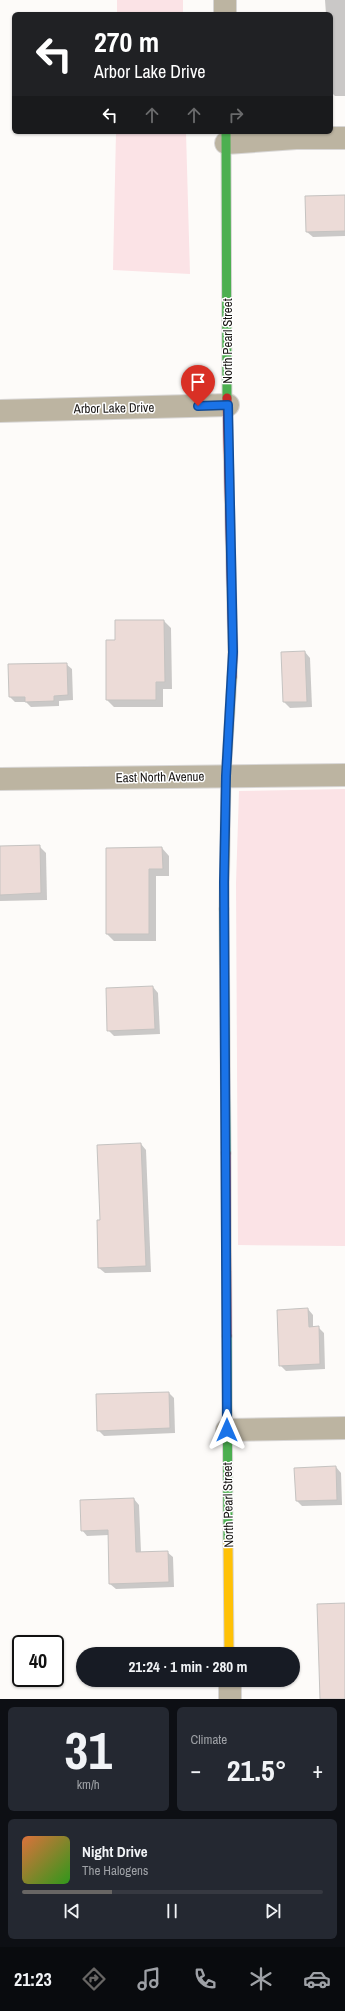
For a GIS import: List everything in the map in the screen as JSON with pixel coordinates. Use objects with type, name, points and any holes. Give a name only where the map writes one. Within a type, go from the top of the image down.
[{"type":"street","points":[[225,0],[225,12]]},
{"type":"street","points":[[226,138],[345,138]]},
{"type":"street","name":"North Pearl Street","points":[[226,138],[228,405],[233,652],[226,776],[224,882],[229,1647]]},
{"type":"street","name":"Arbor Lake Drive","points":[[0,410],[228,405]]},
{"type":"street","name":"East North Avenue","points":[[0,779],[345,775]]},
{"type":"street","points":[[227,1430],[345,1428]]},
{"type":"street","points":[[230,1687],[230,1699]]},
{"type":"shaded area","points":[[117,0],[183,0],[183,12],[117,12]]},
{"type":"shaded area","points":[[116,134],[186,134],[190,274],[113,270]]},
{"type":"shaded area","points":[[345,789],[345,1246],[238,1245],[236,883],[239,791]]},
{"type":"building","points":[[345,195],[345,231],[306,232],[305,196]]},
{"type":"building","points":[[115,620],[164,620],[165,682],[156,682],[156,700],[106,700],[106,640],[115,640]]},
{"type":"building","points":[[305,651],[307,702],[283,702],[281,652]]},
{"type":"building","points":[[67,663],[68,695],[54,696],[54,701],[25,702],[25,697],[9,697],[8,664]]},
{"type":"building","points":[[40,845],[41,893],[0,895],[0,846]]},
{"type":"building","points":[[162,847],[163,869],[149,869],[149,934],[106,934],[106,848]]},
{"type":"building","points":[[153,986],[155,1029],[107,1031],[106,988]]},
{"type":"building","points":[[141,1143],[146,1266],[98,1268],[97,1220],[100,1220],[97,1145]]},
{"type":"building","points":[[308,1308],[309,1327],[319,1326],[320,1364],[279,1366],[277,1310]]},
{"type":"building","points":[[169,1392],[170,1428],[97,1431],[96,1394]]},
{"type":"building","points":[[336,1466],[337,1500],[296,1501],[294,1468]]},
{"type":"building","points":[[134,1498],[136,1552],[168,1551],[169,1582],[109,1584],[108,1530],[81,1531],[80,1500]]},
{"type":"building","points":[[345,1603],[345,1699],[320,1699],[317,1604]]},
{"type":"traffic: fast","points":[[226,134],[227,398]]},
{"type":"traffic: fast","points":[[224,909],[226,1153]]},
{"type":"traffic: fast","points":[[227,1336],[228,1542]]},
{"type":"traffic: slow","points":[[224,909],[226,776],[232,677]]},
{"type":"traffic: slow","points":[[228,1542],[229,1647]]},
{"type":"traffic: jam","points":[[227,398],[233,652],[232,677]]},
{"type":"traffic: jam","points":[[226,1153],[227,1336]]},
{"type":"route","points":[[198,406],[228,405],[230,460],[231,605],[233,652],[226,776],[224,882],[227,1430]]}]
